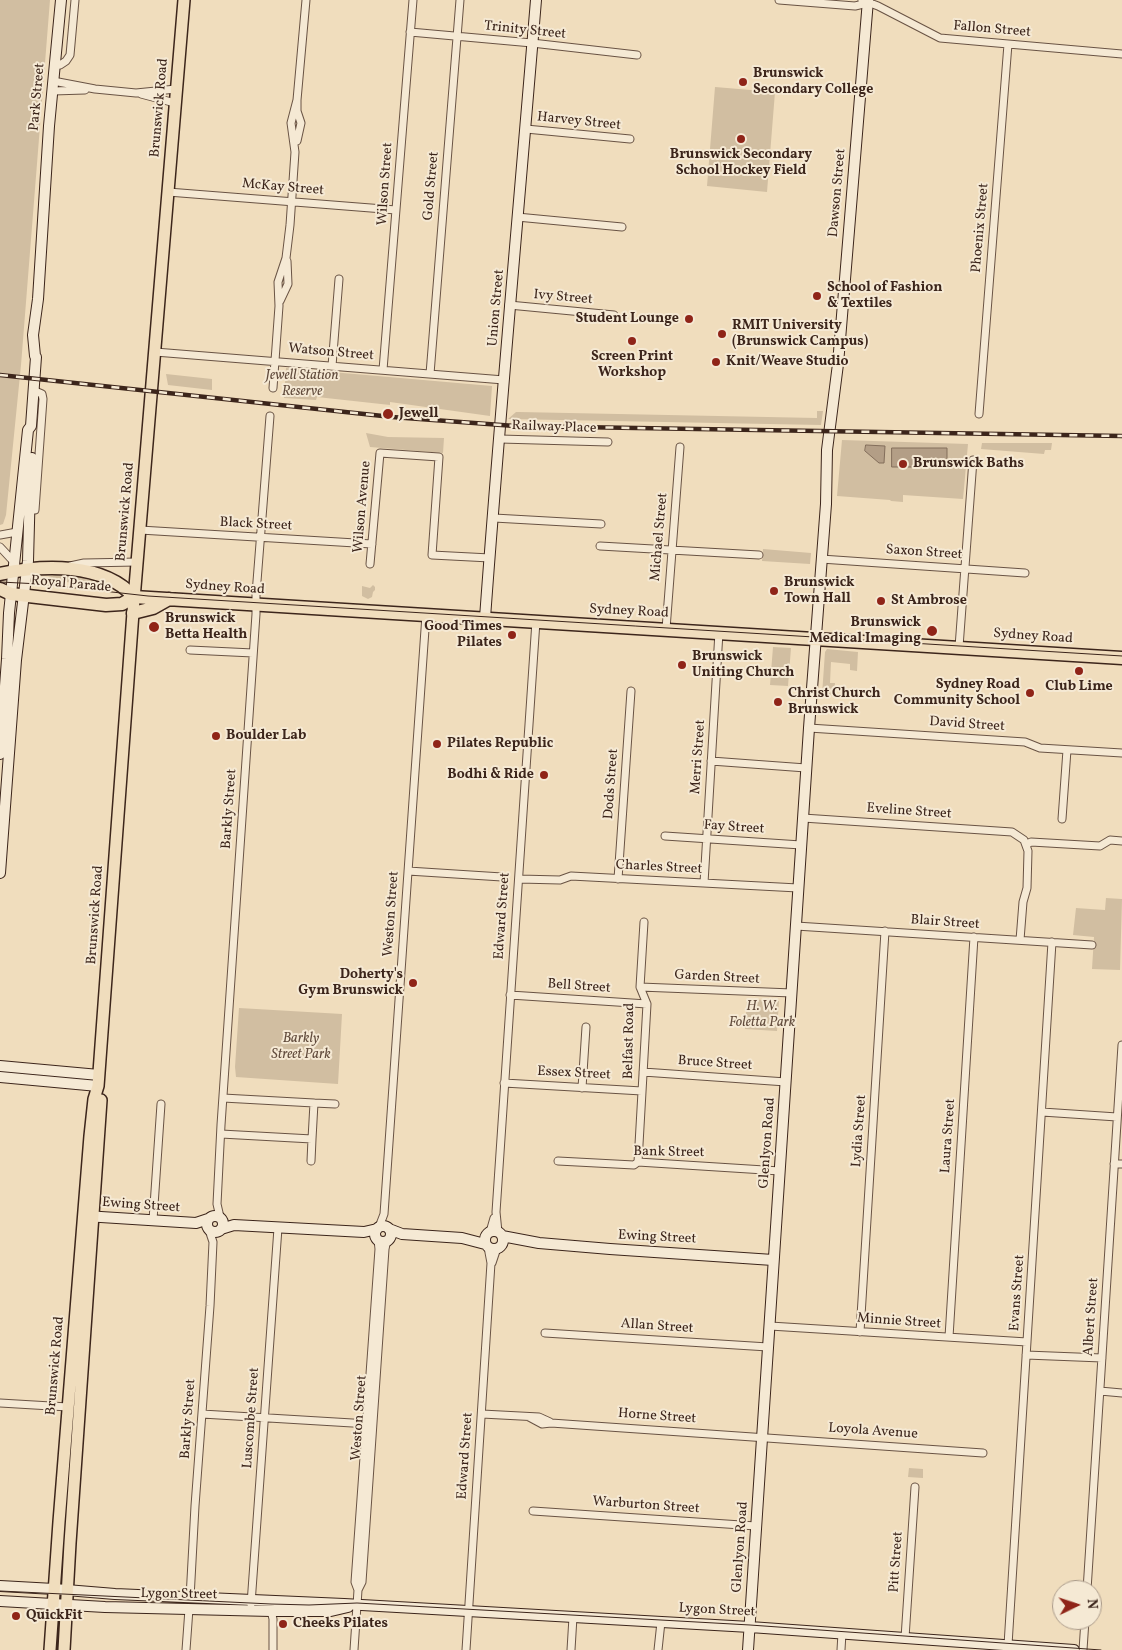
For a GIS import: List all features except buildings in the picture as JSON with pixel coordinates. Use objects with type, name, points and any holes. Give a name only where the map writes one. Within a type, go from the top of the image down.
[{"type":"highway","name":"Royal Parade","points":[[0,566],[14,566],[27,570],[82,570],[97,574],[124,586],[134,597],[122,604],[106,605],[4,594]]},
{"type":"highway","name":"Royal Parade","points":[[0,574],[14,566]]},
{"type":"highway","name":"Sydney Road","points":[[134,597],[1122,658]]},
{"type":"highway","points":[[133,613],[153,608],[169,599]]},
{"type":"main road","name":"Brunswick Road","points":[[64,1650],[71,1523],[74,1407],[88,1216],[101,1099],[98,1080],[134,597],[184,0]]},
{"type":"main road","name":"Brunswick Road","points":[[50,1650],[59,1522],[74,1407]]},
{"type":"main road","points":[[59,1522],[71,1523]]},
{"type":"street","name":"Park Street","points":[[12,659],[7,643],[4,594],[14,566],[28,430],[31,426],[35,391],[36,357],[39,354],[36,316],[47,175],[55,134],[56,86],[62,0]]},
{"type":"street","name":"Park Street","points":[[60,65],[70,55],[75,0]]},
{"type":"street","name":"Wilson Street","points":[[383,370],[413,0]]},
{"type":"street","name":"Gold Street","points":[[430,374],[460,0]]},
{"type":"street","name":"Union Street","points":[[485,618],[536,0]]},
{"type":"street","name":"Fallon Street","points":[[779,0],[854,6],[866,1],[940,38],[1122,54]]},
{"type":"street","name":"Dawson Street","points":[[815,638],[826,504],[834,440],[836,388],[866,1]]},
{"type":"street","points":[[273,388],[279,306],[278,278],[286,258],[295,152],[300,123],[297,100],[305,2]]},
{"type":"street","name":"Park Street","points":[[56,86],[60,65],[60,20]]},
{"type":"street","name":"Trinity Street","points":[[410,32],[637,55]]},
{"type":"street","name":"Phoenix Street","points":[[978,414],[1008,44]]},
{"type":"street","points":[[56,86],[136,93],[175,103]]},
{"type":"street","points":[[136,93],[176,89]]},
{"type":"street","name":"Harvey Street","points":[[526,129],[630,139]]},
{"type":"street","name":"McKay Street","points":[[168,192],[396,210]]},
{"type":"street","points":[[517,218],[622,227]]},
{"type":"street","points":[[332,366],[339,279]]},
{"type":"street","name":"Ivy Street","points":[[510,305],[614,315]]},
{"type":"street","name":"Watson Street","points":[[155,352],[504,380]]},
{"type":"street","name":"Park Street","points":[[30,510],[35,510],[43,399],[42,394],[35,391]]},
{"type":"street","name":"Barkly Street","points":[[186,1650],[260,538],[270,416]]},
{"type":"street","name":"Park Street","points":[[0,873],[3,743],[12,659],[25,596],[34,432],[31,426]]},
{"type":"street","name":"Railway Place","points":[[500,439],[608,442]]},
{"type":"street","name":"Michael Street","points":[[666,629],[680,448]]},
{"type":"street","name":"Wilson Avenue","points":[[370,564],[380,453],[439,457],[432,555],[490,558]]},
{"type":"street","points":[[959,648],[973,460]]},
{"type":"street","points":[[494,518],[601,524]]},
{"type":"street","name":"Black Street","points":[[140,530],[372,544]]},
{"type":"street","points":[[0,535],[17,532]]},
{"type":"street","points":[[600,546],[759,555]]},
{"type":"street","points":[[0,547],[14,566]]},
{"type":"street","name":"Saxon Street","points":[[822,559],[1025,573]]},
{"type":"street","name":"Royal Parade","points":[[60,569],[84,563],[137,562]]},
{"type":"street","name":"Weston Street","points":[[354,1650],[358,1590],[362,1582],[364,1506],[376,1330],[379,1249],[383,1234],[426,615]]},
{"type":"street","name":"Edward Street","points":[[466,1650],[536,621]]},
{"type":"street","name":"Merri Street","points":[[704,883],[719,632]]},
{"type":"street","name":"Glenlyon Road","points":[[748,1650],[815,638]]},
{"type":"street","points":[[190,650],[253,653]]},
{"type":"street","name":"Dods Street","points":[[618,879],[631,691]]},
{"type":"street","name":"David Street","points":[[809,728],[1025,742],[1040,748],[1122,753]]},
{"type":"street","name":"Park Street","points":[[0,754],[3,743]]},
{"type":"street","points":[[1062,819],[1067,750]]},
{"type":"street","points":[[711,761],[806,768]]},
{"type":"street","name":"Eveline Street","points":[[803,818],[1012,832],[1027,844]]},
{"type":"street","name":"Fay Street","points":[[665,836],[801,845]]},
{"type":"street","points":[[1020,940],[1023,902],[1027,888],[1027,844],[1031,842],[1100,846],[1110,840],[1122,841]]},
{"type":"street","points":[[408,871],[502,877]]},
{"type":"street","name":"Charles Street","points":[[518,879],[560,880],[571,876],[798,888]]},
{"type":"street","name":"Belfast Road","points":[[638,1162],[647,1004],[640,987],[644,922]]},
{"type":"street","name":"Blair Street","points":[[796,926],[1092,945]]},
{"type":"street","name":"Lydia Street","points":[[860,1332],[885,931]]},
{"type":"street","name":"Laura Street","points":[[949,1337],[974,937]]},
{"type":"street","name":"Evans Street","points":[[1008,1645],[1052,942]]},
{"type":"street","name":"Garden Street","points":[[640,987],[792,993]]},
{"type":"street","name":"Bell Street","points":[[510,996],[647,1004]]},
{"type":"street","points":[[582,1088],[586,1026]]},
{"type":"street","name":"Albert Street","points":[[1088,1580],[1102,1358],[1118,1164],[1117,1117],[1122,1045]]},
{"type":"street","points":[[0,1066],[98,1080]]},
{"type":"street","name":"Bruce Street","points":[[643,1072],[786,1082]]},
{"type":"street","points":[[0,1078],[98,1080]]},
{"type":"street","name":"Essex Street","points":[[504,1083],[642,1091]]},
{"type":"street","points":[[223,1098],[335,1104]]},
{"type":"street","points":[[311,1161],[314,1103]]},
{"type":"street","points":[[153,1220],[161,1104]]},
{"type":"street","points":[[1042,1112],[1117,1117]]},
{"type":"street","points":[[221,1134],[312,1139]]},
{"type":"street","name":"Bank Street","points":[[558,1161],[634,1165],[638,1162],[780,1171]]},
{"type":"street","name":"Ewing Street","points":[[88,1216],[402,1234],[773,1260]]},
{"type":"street","name":"Luscombe Street","points":[[251,1611],[278,1228]]},
{"type":"street","name":"Minnie Street","points":[[770,1326],[1027,1342]]},
{"type":"street","name":"Allan Street","points":[[545,1332],[768,1347]]},
{"type":"street","points":[[1026,1355],[1102,1358]]},
{"type":"street","points":[[1100,1391],[1122,1393]]},
{"type":"street","points":[[0,1402],[74,1407]]},
{"type":"street","points":[[202,1414],[369,1424]]},
{"type":"street","name":"Horne Street","points":[[482,1414],[529,1417],[542,1424],[551,1422],[762,1438]]},
{"type":"street","name":"Loyola Avenue","points":[[762,1438],[983,1453]]},
{"type":"street","name":"Pitt Street","points":[[905,1638],[915,1487]]},
{"type":"street","name":"Warburton Street","points":[[533,1511],[756,1526]]},
{"type":"street","name":"Lygon Street","points":[[0,1586],[66,1590],[251,1611],[331,1611],[357,1605]]},
{"type":"street","name":"Lygon Street","points":[[0,1601],[66,1605],[189,1603],[252,1599],[750,1627],[1074,1650]]},
{"type":"street","points":[[271,1611],[273,1620],[272,1650]]},
{"type":"street","points":[[571,1650],[573,1617]]},
{"type":"street","points":[[658,1650],[661,1622]]},
{"type":"street","points":[[1083,1650],[1084,1630]]},
{"type":"street","points":[[841,1650],[842,1633]]},
{"type":"green space","points":[[0,0],[50,0],[21,365],[6,515],[3,524],[0,525]]},
{"type":"green space","name":"Brunswick Secondary School Hockey Field","points":[[715,87],[775,92],[767,192],[707,186]]},
{"type":"green space","name":"Jewell Station Reserve","points":[[286,368],[492,386],[490,416],[390,402],[390,405],[317,397],[316,400],[284,398]]},
{"type":"green space","points":[[166,374],[212,379],[212,390],[168,385]]},
{"type":"green space","points":[[817,411],[823,411],[821,425],[508,419],[516,412],[817,418]]},
{"type":"green space","points":[[366,433],[388,437],[444,438],[443,453],[370,447]]},
{"type":"green space","name":"Brunswick Baths","points":[[842,440],[968,444],[963,499],[903,495],[903,502],[837,496]]},
{"type":"green space","points":[[982,443],[1052,443],[1051,450],[1045,450],[1044,454],[981,449]]},
{"type":"green space","points":[[763,549],[811,553],[810,564],[762,561]]},
{"type":"green space","points":[[62,573],[83,574],[117,588],[41,579]]},
{"type":"green space","points":[[373,585],[375,590],[372,597],[368,599],[362,596],[362,586],[370,588]]},
{"type":"green space","points":[[773,647],[791,648],[788,686],[770,685]]},
{"type":"green space","points":[[827,649],[858,652],[857,671],[850,670],[850,664],[831,662],[830,683],[835,683],[834,696],[822,695],[825,652]]},
{"type":"green space","points":[[1106,898],[1122,899],[1120,970],[1092,969],[1094,937],[1073,935],[1076,908],[1105,910]]},
{"type":"green space","name":"H. W. Foletta Park","points":[[747,999],[779,1001],[777,1031],[745,1029]]},
{"type":"green space","name":"Barkly Street Park","points":[[239,1008],[342,1014],[338,1084],[236,1077]]},
{"type":"green space","points":[[909,1468],[923,1469],[923,1478],[908,1477]]},
{"type":"shaded area","points":[[866,445],[885,446],[884,463],[879,463],[865,451]]},
{"type":"shaded area","points":[[892,448],[947,448],[947,467],[892,467]]},
{"type":"tram line","points":[[0,582],[40,584],[148,596],[1122,656]]},
{"type":"tram line","points":[[0,1591],[271,1604],[357,1603],[750,1625],[1101,1650]]},
{"type":"railway","points":[[0,375],[392,417],[515,426],[1122,436]]},
{"type":"place","name":"Brunswick Secondary College","points":[[743,82]]},
{"type":"place","name":"Brunswick Secondary School Hockey Field","points":[[741,139]]},
{"type":"place","name":"School of Fashion & Textiles","points":[[817,296]]},
{"type":"place","name":"Student Lounge","points":[[689,319]]},
{"type":"place","name":"RMIT University (Brunswick Campus)","points":[[722,334]]},
{"type":"place","name":"Screen Print Workshop","points":[[632,341]]},
{"type":"place","name":"Knit/Weave Studio","points":[[716,362]]},
{"type":"place","name":"Jewell","points":[[388,414]]},
{"type":"place","name":"Brunswick Baths","points":[[903,464]]},
{"type":"place","name":"Brunswick Town Hall","points":[[774,591]]},
{"type":"place","name":"St Ambrose","points":[[881,601]]},
{"type":"place","name":"Brunswick Betta Health","points":[[154,627]]},
{"type":"place","name":"Brunswick Medical Imaging","points":[[932,631]]},
{"type":"place","name":"Good Times Pilates","points":[[512,635]]},
{"type":"place","name":"Brunswick Uniting Church","points":[[682,665]]},
{"type":"place","name":"Club Lime","points":[[1079,671]]},
{"type":"place","name":"Sydney Road Community School","points":[[1030,693]]},
{"type":"place","name":"Christ Church Brunswick","points":[[778,702]]},
{"type":"place","name":"Boulder Lab","points":[[216,736]]},
{"type":"place","name":"Pilates Republic","points":[[437,744]]},
{"type":"place","name":"Bodhi & Ride","points":[[544,775]]},
{"type":"place","name":"Doherty's Gym Brunswick","points":[[413,983]]},
{"type":"place","name":"QuickFit","points":[[16,1616]]},
{"type":"place","name":"Cheeks Pilates","points":[[283,1624]]}]
